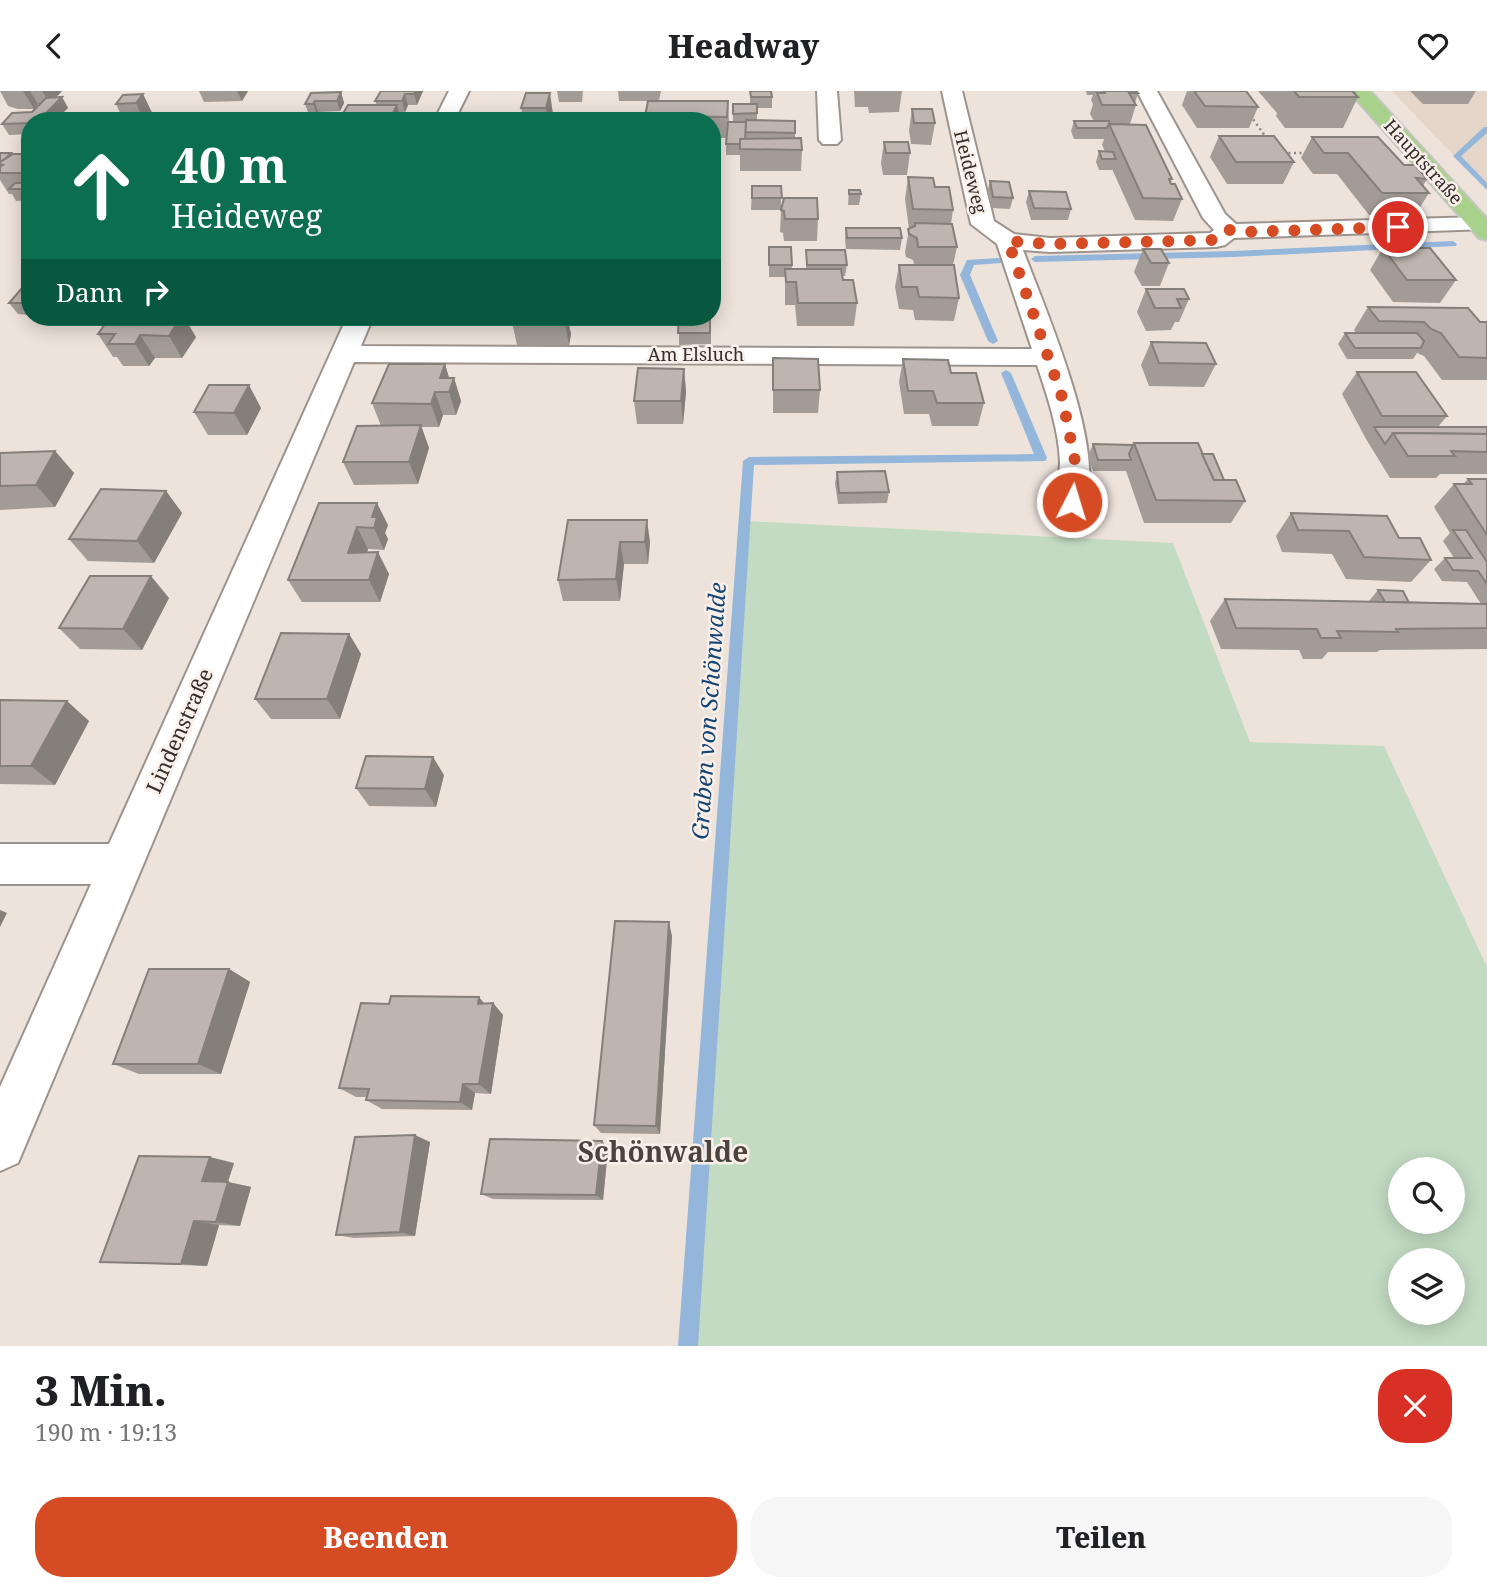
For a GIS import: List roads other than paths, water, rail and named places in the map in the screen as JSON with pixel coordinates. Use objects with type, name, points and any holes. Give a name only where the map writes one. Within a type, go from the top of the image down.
[{"type":"main road","name":"Hauptstraße","points":[[1359,91],[1483,229]]},
{"type":"street","points":[[448,112],[458,91]]},
{"type":"street","points":[[827,91],[830,140]]},
{"type":"street","name":"Heideweg","points":[[952,91],[983,224],[1008,241]]},
{"type":"street","points":[[1147,91],[1215,218],[1229,230],[1483,229]]},
{"type":"street","points":[[1072,502],[1075,461],[1062,397],[1008,241],[1050,244],[1216,240],[1229,230]]},
{"type":"street","name":"Lindenstraße","points":[[0,1145],[357,326]]},
{"type":"street","name":"Am Elsluch","points":[[346,354],[1047,357]]},
{"type":"street","points":[[0,864],[121,864]]},
{"type":"waterway","name":"Graben von Schönwalde","points":[[1487,129],[1457,156],[1487,188]]},
{"type":"waterway","name":"Graben von Schönwalde","points":[[1035,259],[1233,254],[1453,244]]},
{"type":"waterway","name":"Graben von Schönwalde","points":[[993,341],[965,275],[970,262],[998,261]]},
{"type":"waterway","name":"Graben von Schönwalde","points":[[688,1346],[749,461],[1041,458],[1006,373]]},
{"type":"district","name":"Schönwalde","points":[[663,1152]]}]
